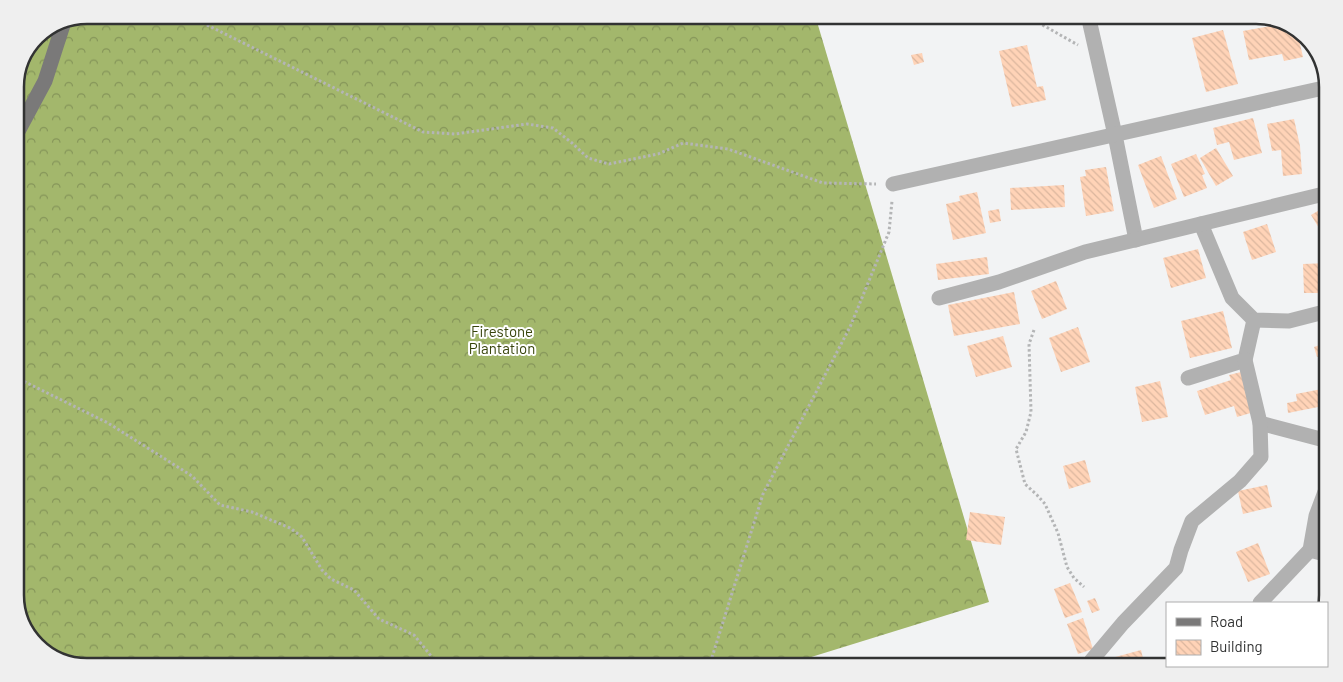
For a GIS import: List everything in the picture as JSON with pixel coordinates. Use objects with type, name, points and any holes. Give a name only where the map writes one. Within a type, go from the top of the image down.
[{"type":"main road","points":[[24,120],[45,81],[62,29]]},
{"type":"street","points":[[1090,24],[1136,240]]},
{"type":"street","points":[[893,184],[1319,89]]},
{"type":"street","points":[[939,298],[999,282],[1085,252],[1319,195]]},
{"type":"street","points":[[1201,224],[1232,298],[1254,320],[1289,321],[1319,313]]},
{"type":"street","points":[[1094,658],[1123,623],[1176,568],[1192,520],[1240,481],[1262,457],[1260,423],[1245,360],[1254,320]]},
{"type":"street","points":[[1188,378],[1245,360]]},
{"type":"street","points":[[1260,423],[1319,439]]},
{"type":"street","points":[[1261,602],[1310,550],[1319,508]]},
{"type":"street","points":[[1310,550],[1319,552]]},
{"type":"path","points":[[207,24],[423,132],[455,134],[527,124],[553,128],[588,158],[610,164],[658,154],[683,142],[728,149],[823,183],[893,184],[889,232],[850,327],[762,494],[712,658]]},
{"type":"path","points":[[1041,24],[1098,57]]},
{"type":"path","points":[[1034,330],[1028,344],[1030,412],[1026,432],[1016,449],[1025,484],[1045,504],[1058,534],[1067,567],[1074,578],[1084,587]]},
{"type":"path","points":[[24,381],[108,423],[192,476],[220,504],[252,512],[290,528],[302,537],[322,570],[330,579],[354,590],[379,620],[414,635],[433,658]]},
{"type":"green space","name":"Firestone Plantation","points":[[87,24],[818,24],[989,602],[808,658],[79,658],[59,652],[45,643],[34,630],[27,615],[24,599],[24,83],[30,59],[45,39],[55,32],[75,25]]},
{"type":"building","points":[[1272,26],[1284,30],[1299,40],[1303,57],[1284,61],[1282,54],[1249,60],[1243,31]]},
{"type":"building","points":[[1223,30],[1238,84],[1206,92],[1192,38]]},
{"type":"building","points":[[1027,45],[1037,87],[1043,86],[1046,100],[1012,107],[999,51]]},
{"type":"building","points":[[922,53],[924,62],[914,65],[911,55]]},
{"type":"building","points":[[1253,118],[1262,153],[1234,160],[1229,142],[1217,145],[1213,128]]},
{"type":"building","points":[[1294,119],[1300,146],[1302,174],[1283,176],[1281,150],[1272,151],[1267,124]]},
{"type":"building","points":[[1216,148],[1233,176],[1216,186],[1200,158]]},
{"type":"building","points":[[1196,154],[1205,174],[1202,175],[1207,188],[1184,197],[1171,164]]},
{"type":"building","points":[[1161,156],[1177,199],[1154,208],[1138,165]]},
{"type":"building","points":[[1106,167],[1114,211],[1086,216],[1080,177],[1086,176],[1085,170]]},
{"type":"building","points":[[1064,185],[1065,207],[1011,210],[1010,188]]},
{"type":"building","points":[[977,192],[986,233],[953,240],[946,204],[960,201],[959,196]]},
{"type":"building","points":[[999,209],[1001,221],[990,223],[988,211]]},
{"type":"building","points":[[1319,210],[1319,228],[1311,215]]},
{"type":"building","points":[[1267,224],[1276,252],[1252,260],[1243,232]]},
{"type":"building","points":[[1198,249],[1206,278],[1171,288],[1163,258]]},
{"type":"building","points":[[987,257],[989,274],[938,280],[936,264]]},
{"type":"building","points":[[1319,263],[1319,293],[1304,293],[1303,264]]},
{"type":"building","points":[[1056,281],[1067,309],[1042,319],[1031,291]]},
{"type":"building","points":[[1014,292],[1020,324],[954,336],[948,305]]},
{"type":"building","points":[[1223,311],[1232,348],[1190,358],[1181,321]]},
{"type":"building","points":[[1078,327],[1090,362],[1061,372],[1049,338]]},
{"type":"building","points":[[1003,336],[1012,367],[976,377],[967,346]]},
{"type":"building","points":[[1319,345],[1319,356],[1317,357],[1314,347]]},
{"type":"building","points":[[1241,372],[1254,412],[1237,417],[1234,406],[1205,415],[1197,391],[1231,380],[1229,375]]},
{"type":"building","points":[[1160,381],[1168,417],[1142,422],[1135,387]]},
{"type":"building","points":[[1319,390],[1319,407],[1288,413],[1287,403],[1297,401],[1296,394]]},
{"type":"building","points":[[1085,460],[1091,482],[1069,489],[1063,466]]},
{"type":"building","points":[[1267,485],[1272,507],[1243,514],[1238,491]]},
{"type":"building","points":[[970,512],[1005,517],[1001,545],[966,540]]},
{"type":"building","points":[[1258,543],[1270,574],[1248,582],[1236,552]]},
{"type":"building","points":[[1070,583],[1082,612],[1065,618],[1054,589]]},
{"type":"building","points":[[1095,598],[1100,610],[1092,613],[1087,601]]},
{"type":"building","points":[[1083,618],[1093,649],[1078,654],[1067,624]]},
{"type":"building","points":[[1141,650],[1143,658],[1112,658]]}]
